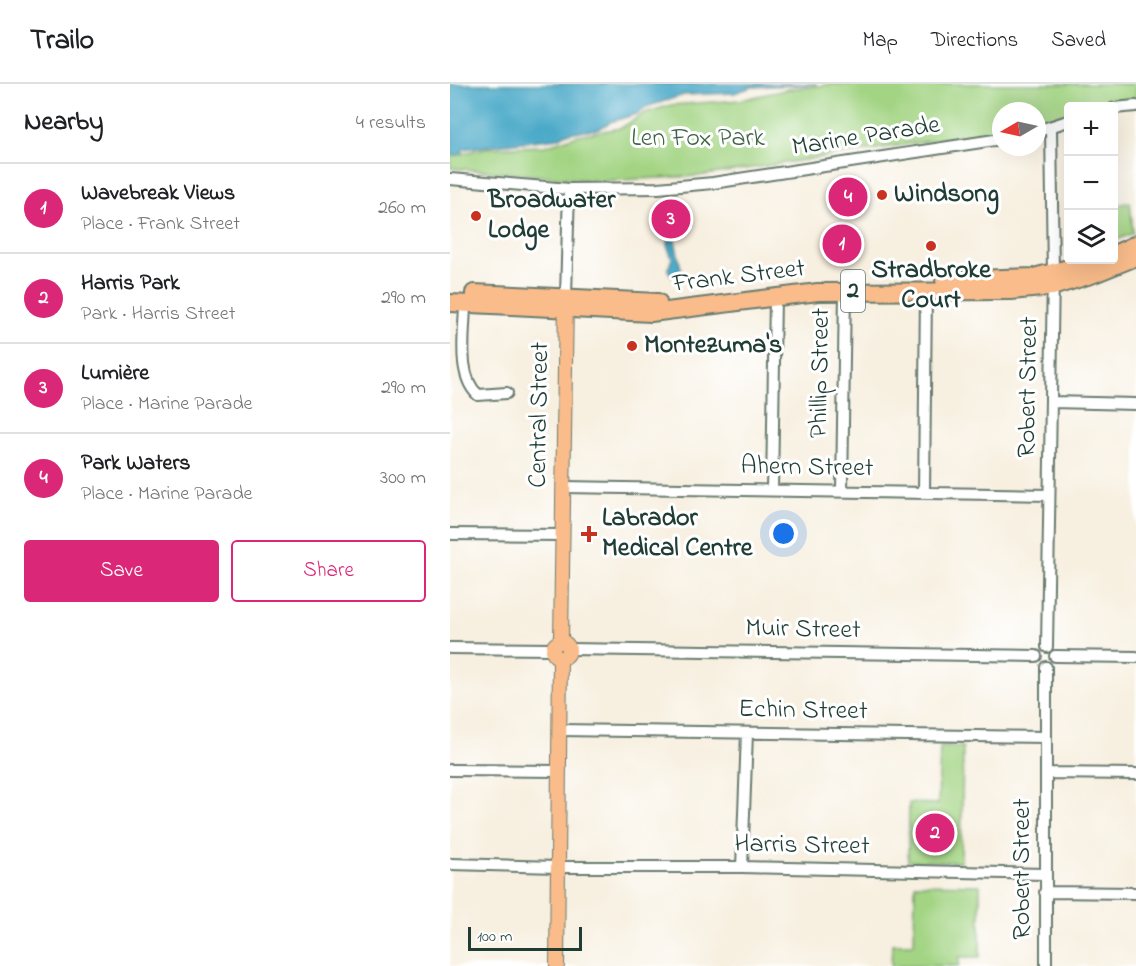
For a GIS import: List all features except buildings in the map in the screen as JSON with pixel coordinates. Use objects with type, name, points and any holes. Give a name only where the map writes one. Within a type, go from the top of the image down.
[{"type":"highway","points":[[1118,252],[1136,244]]},
{"type":"highway","name":"Frank Street","points":[[450,294],[503,293],[651,313],[775,297],[845,291],[993,292],[1094,274],[1136,257]]},
{"type":"highway","name":"Frank Street","points":[[457,303],[665,302],[810,284],[1053,280],[1091,264]]},
{"type":"main road","name":"Central Street","points":[[557,966],[566,303]]},
{"type":"street","points":[[1118,108],[1136,106]]},
{"type":"street","points":[[1046,128],[1064,123]]},
{"type":"street","name":"Robert Street","points":[[1047,647],[1053,280],[1051,127]]},
{"type":"street","name":"Marine Parade","points":[[450,179],[569,189],[713,183],[992,140]]},
{"type":"street","name":"Central Street","points":[[566,303],[569,189]]},
{"type":"street","name":"Phillip Street","points":[[842,491],[845,291]]},
{"type":"street","points":[[924,493],[926,291]]},
{"type":"street","points":[[772,490],[775,297]]},
{"type":"street","points":[[457,303],[464,368],[470,387],[478,395],[507,393]]},
{"type":"street","points":[[1052,402],[1136,404]]},
{"type":"street","name":"Ahern Street","points":[[564,487],[1049,495]]},
{"type":"street","points":[[450,534],[562,534]]},
{"type":"street","points":[[1047,647],[1055,656],[1052,664],[1046,667],[1038,663],[1036,656],[1040,649],[1047,647]]},
{"type":"street","name":"Muir Street","points":[[450,648],[1036,656]]},
{"type":"street","points":[[1055,656],[1136,657]]},
{"type":"street","name":"Robert Street","points":[[1045,965],[1046,667]]},
{"type":"street","name":"Echin Street","points":[[560,730],[1046,737]]},
{"type":"street","points":[[742,867],[747,733]]},
{"type":"street","points":[[450,770],[559,771]]},
{"type":"street","points":[[1046,773],[1136,774]]},
{"type":"street","name":"Harris Street","points":[[450,864],[558,867],[742,867],[1045,874]]},
{"type":"street","points":[[1045,892],[1136,892]]},
{"type":"green space","name":"Len Fox Park","points":[[835,84],[1136,84],[1136,98],[1107,102],[1064,102],[1064,114],[1046,119],[1046,102],[992,102],[992,131],[699,176],[599,181],[450,168],[450,156],[486,148],[545,146],[579,135],[621,128],[645,113],[671,105],[741,100],[789,89]]},
{"type":"green space","points":[[1130,202],[1133,233],[1118,239],[1118,210],[1118,205]]},
{"type":"green space","points":[[940,747],[963,747],[961,862],[908,861],[909,803],[938,804]]},
{"type":"green space","points":[[915,884],[980,885],[980,957],[959,957],[959,966],[891,966],[892,944],[914,944]]},
{"type":"water","points":[[450,84],[817,84],[752,87],[734,93],[684,95],[646,107],[637,114],[610,122],[599,129],[567,133],[558,138],[463,149],[462,154],[451,156]]},
{"type":"water","points":[[673,231],[682,274],[672,277],[668,270],[672,258],[667,245]]},
{"type":"place","name":"Windsong","points":[[882,195]]},
{"type":"place","name":"Park Waters","points":[[848,197]]},
{"type":"place","name":"Broadwater Lodge","points":[[476,216]]},
{"type":"place","name":"Lumière","points":[[671,219]]},
{"type":"place","name":"Wavebreak Views","points":[[842,244]]},
{"type":"place","name":"Stradbroke Court","points":[[931,246]]},
{"type":"place","name":"Montezuma's","points":[[632,346]]},
{"type":"place","name":"Labrador Medical Centre","points":[[589,534]]},
{"type":"place","name":"Harris Park","points":[[935,833]]}]
